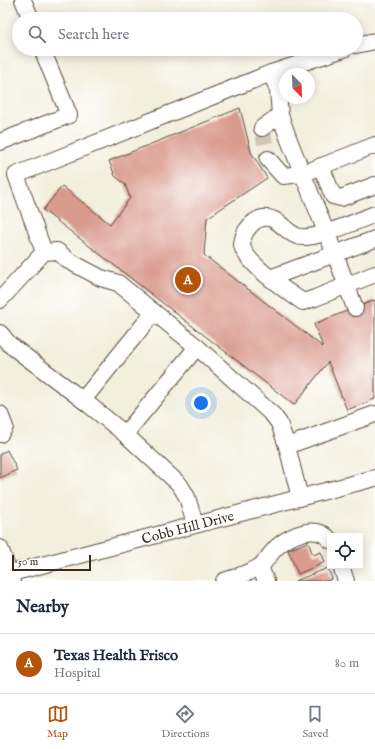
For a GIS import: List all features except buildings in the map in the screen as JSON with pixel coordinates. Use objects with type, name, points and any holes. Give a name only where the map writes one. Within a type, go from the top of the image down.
[{"type":"street","points":[[23,0],[28,12]]},
{"type":"street","points":[[363,44],[375,41]]},
{"type":"street","points":[[0,142],[68,115],[45,56]]},
{"type":"street","points":[[44,252],[16,175],[271,72],[322,56]]},
{"type":"street","points":[[271,72],[278,90],[280,115],[355,308]]},
{"type":"street","points":[[262,128],[280,115]]},
{"type":"street","points":[[268,159],[284,176],[302,174],[375,145]]},
{"type":"street","points":[[321,166],[333,196],[341,198],[375,185]]},
{"type":"street","points":[[375,214],[318,236],[298,237],[274,219],[263,218],[251,224],[245,233],[242,245],[247,257],[288,293],[303,302],[375,274]]},
{"type":"street","points":[[270,278],[375,239]]},
{"type":"street","points":[[0,300],[44,252],[57,251],[70,261],[101,278],[118,283],[197,347],[273,415],[279,423],[300,498]]},
{"type":"street","points":[[83,400],[154,312]]},
{"type":"street","points":[[0,333],[9,344],[125,434],[180,486],[187,497],[195,524]]},
{"type":"street","points":[[125,434],[197,347]]},
{"type":"street","points":[[0,414],[5,427],[0,434]]},
{"type":"street","points":[[286,446],[375,414]]},
{"type":"street","name":"Cobb Hill Drive","points":[[7,577],[195,524],[375,478]]},
{"type":"street","points":[[224,581],[263,574],[272,552],[284,541],[314,531],[320,532],[327,538]]},
{"type":"street","points":[[0,548],[7,577]]},
{"type":"street","points":[[342,569],[346,581]]},
{"type":"tunnel","points":[[262,128],[268,159]]},
{"type":"place","name":"Texas Health Frisco","points":[[188,280]]}]
